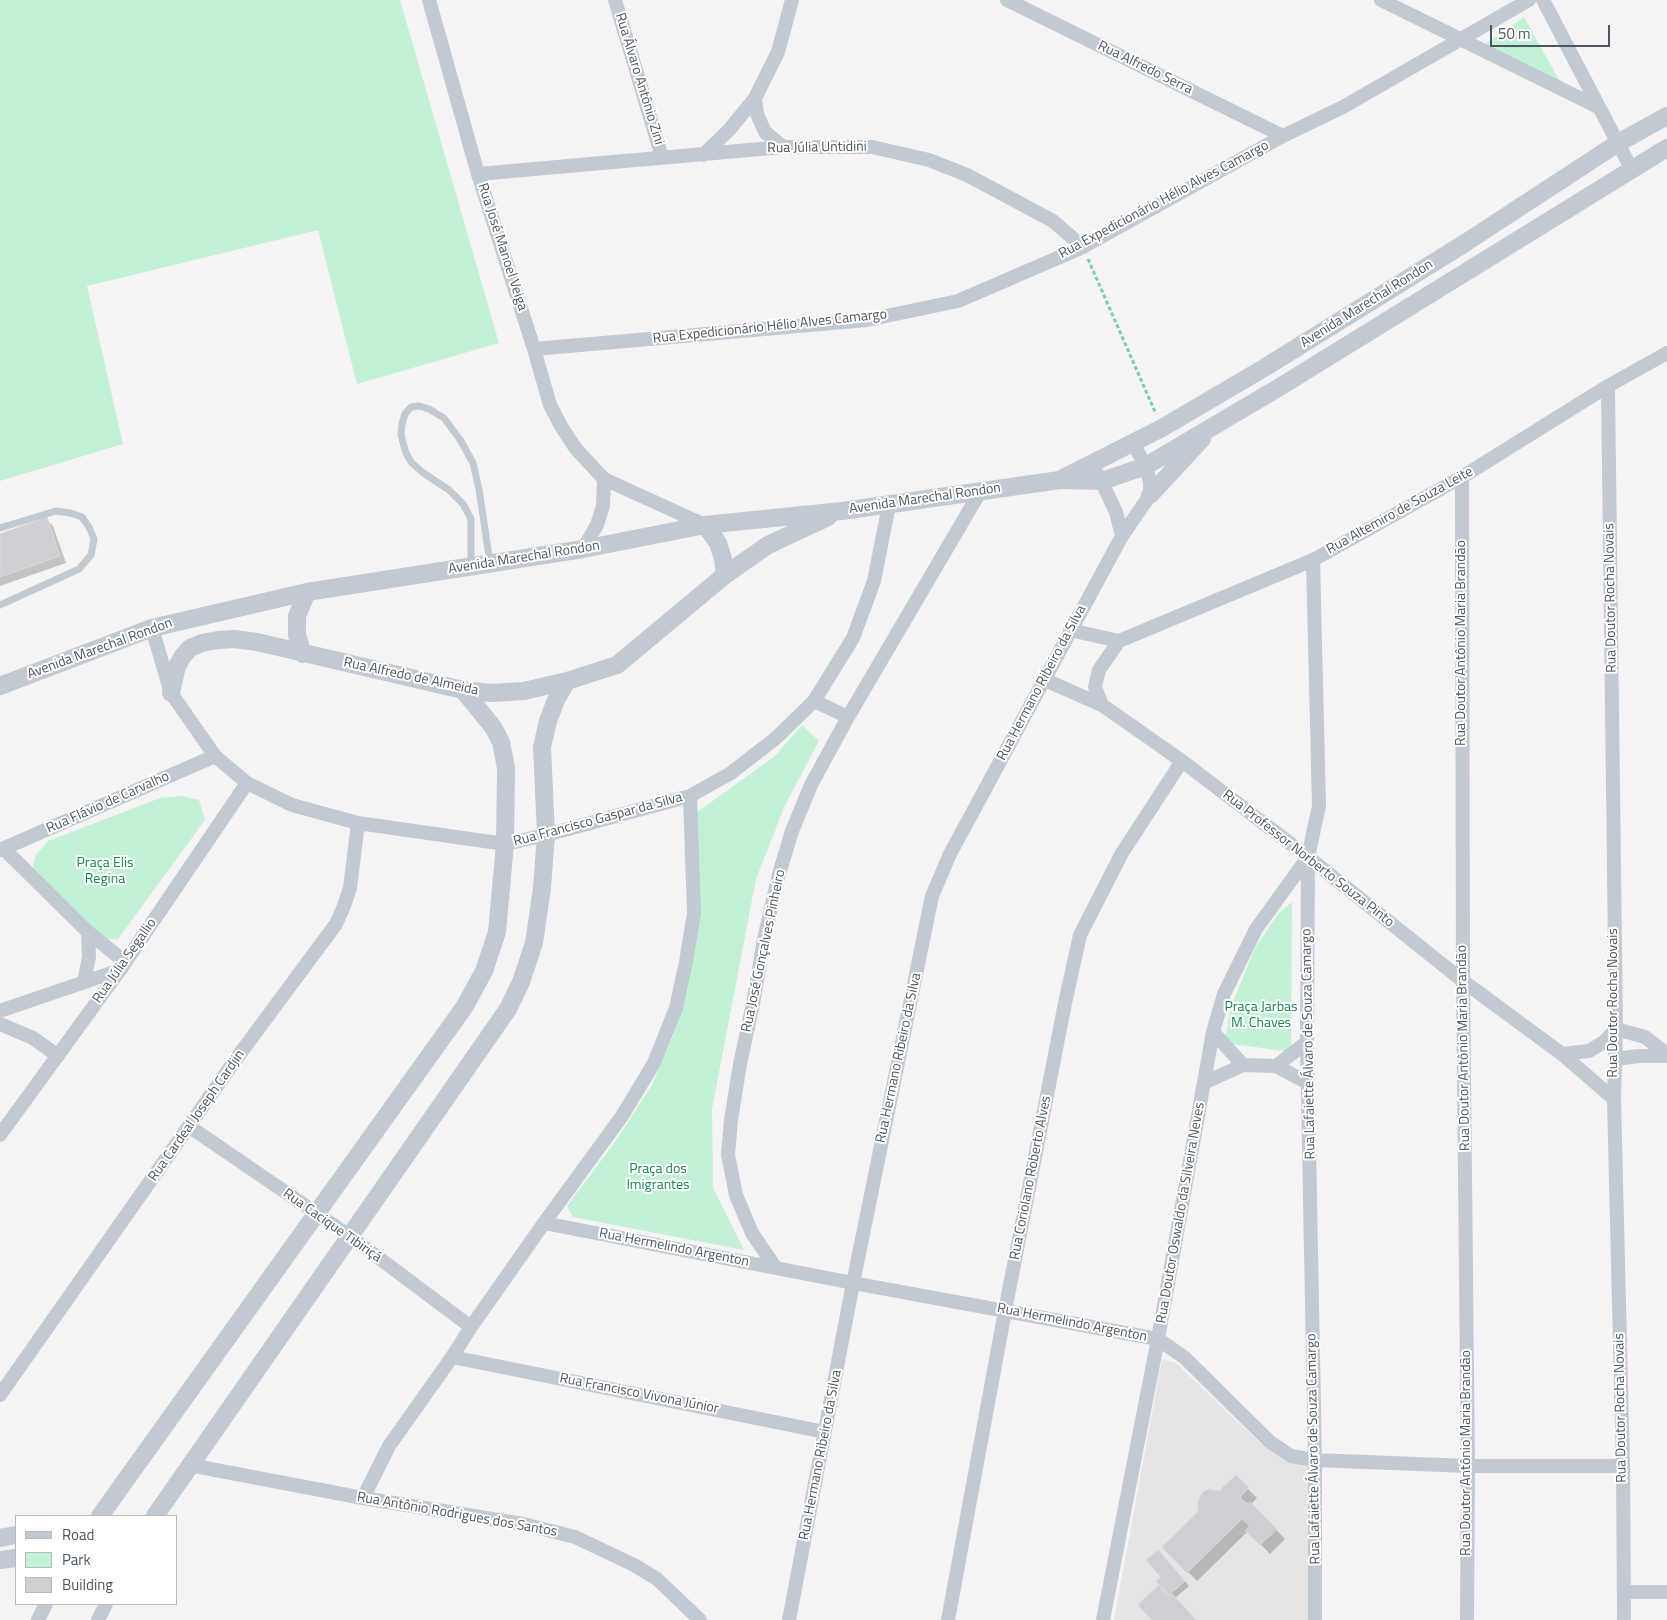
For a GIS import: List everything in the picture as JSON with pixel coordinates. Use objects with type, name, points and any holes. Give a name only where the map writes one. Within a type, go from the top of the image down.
[{"type":"street","name":"Rua José Manoel Veiga","points":[[428,0],[478,174],[550,405],[561,426],[576,449],[604,479],[705,525]]},
{"type":"street","name":"Rua Álvaro Antônio Zini","points":[[615,0],[662,157]]},
{"type":"street","points":[[703,155],[730,129],[755,98],[778,52],[792,0]]},
{"type":"street","name":"Rua Alfredo Serra","points":[[1007,0],[1283,136]]},
{"type":"street","points":[[1381,0],[1598,107]]},
{"type":"street","name":"Rua Expedicionário Hélio Alves Camargo","points":[[534,349],[867,320],[958,301],[1083,247],[1283,136],[1343,107],[1529,0]]},
{"type":"street","points":[[1543,0],[1632,170]]},
{"type":"street","points":[[755,98],[757,114],[765,132],[782,147]]},
{"type":"street","name":"Avenida Marechal Rondon","points":[[1060,480],[1133,444],[1264,368],[1462,245],[1618,143],[1667,116]]},
{"type":"street","name":"Rua Júlia Untidini","points":[[478,174],[782,147],[872,147],[929,160],[967,175],[1039,212],[1053,221],[1083,247]]},
{"type":"street","name":"Avenida Marechal Rondon","points":[[0,686],[161,626],[307,592],[583,549],[705,525],[842,511],[1060,480],[1102,481],[1146,466],[1278,388],[1667,148]]},
{"type":"street","points":[[1462,245],[1476,267]]},
{"type":"street","name":"Rua Altemiro de Souza Leite","points":[[1119,641],[1313,560],[1462,477],[1608,386],[1667,353]]},
{"type":"street","points":[[1264,368],[1278,388]]},
{"type":"street","name":"Rua Doutor Rocha Novais","points":[[1608,386],[1616,1029],[1614,1099],[1623,1466],[1624,1620]]},
{"type":"street","points":[[1150,495],[1216,424]]},
{"type":"street","points":[[1133,444],[1146,466],[1150,483],[1150,495]]},
{"type":"street","points":[[1092,465],[1102,481],[1116,512],[1122,536]]},
{"type":"street","name":"Rua Doutor Antônio Maria Brandão","points":[[1462,477],[1463,981],[1468,1466],[1467,1620]]},
{"type":"street","points":[[583,549],[596,525],[603,506],[604,479]]},
{"type":"street","name":"Rua José Gonçalves Pinheiro","points":[[775,1267],[752,1233],[736,1195],[728,1155],[731,1120],[764,939],[782,866],[792,831],[811,785],[848,717],[980,492]]},
{"type":"street","name":"Rua Hermano Ribeiro da Silva","points":[[789,1620],[853,1283],[932,896],[950,854],[1045,680],[1070,630],[1122,536],[1150,495]]},
{"type":"street","name":"Rua Francisco Gaspar da Silva","points":[[161,626],[159,651],[171,693],[215,756],[247,783],[292,805],[358,822],[505,844],[546,835],[690,796],[738,767],[776,738],[814,701],[853,638],[874,581],[889,505]]},
{"type":"street","name":"Rua Alfredo de Almeida","points":[[171,693],[177,666],[190,648],[202,642],[218,640],[257,642],[463,690],[491,693],[524,691],[567,681],[617,665],[724,575],[768,545],[842,511]]},
{"type":"street","points":[[705,525],[718,543],[723,560],[724,575]]},
{"type":"street","name":"Rua Lafaiette Álvaro de Souza Camargo","points":[[1313,560],[1319,806],[1308,857],[1307,1042],[1315,1460],[1315,1620]]},
{"type":"street","points":[[303,654],[297,636],[298,616],[307,592]]},
{"type":"street","points":[[1070,630],[1119,641],[1098,670],[1095,687],[1102,705]]},
{"type":"street","name":"Rua Professor Norberto Souza Pinto","points":[[1045,680],[1102,705],[1182,761],[1308,857],[1463,981],[1562,1054],[1614,1099]]},
{"type":"street","points":[[155,1515],[508,1009],[521,982],[534,943],[542,888],[546,835],[542,747],[548,721],[556,700],[567,681]]},
{"type":"street","points":[[101,1515],[465,1006],[484,971],[497,932],[505,844],[506,768],[501,742],[493,726],[463,690]]},
{"type":"street","points":[[814,701],[848,717]]},
{"type":"street","name":"Rua Flávio de Carvalho","points":[[2,849],[215,756]]},
{"type":"street","name":"Rua Coriolano Roberto Alves","points":[[948,1620],[1005,1311],[1080,935],[1122,853],[1182,761]]},
{"type":"street","name":"Rua Júlia Segallio","points":[[0,1135],[122,966],[247,783]]},
{"type":"street","points":[[363,1498],[388,1446],[452,1358],[471,1327],[544,1223],[622,1116],[654,1063],[676,1008],[694,913],[690,796]]},
{"type":"street","name":"Rua Cardeal Joseph Cardjin","points":[[0,1395],[236,1059],[336,924],[350,888],[358,822]]},
{"type":"street","points":[[0,1011],[84,982],[122,966],[2,849]]},
{"type":"street","name":"Rua Doutor Oswaldo da Silveira Neves","points":[[1103,1620],[1158,1339],[1213,1032],[1224,994],[1256,929],[1308,857]]},
{"type":"street","points":[[84,982],[89,957],[88,932]]},
{"type":"street","points":[[0,1024],[33,1038],[58,1056]]},
{"type":"street","points":[[1562,1054],[1589,1051],[1604,1042],[1616,1029],[1645,1037],[1667,1055]]},
{"type":"street","points":[[1213,1032],[1243,1065]]},
{"type":"street","points":[[1276,1066],[1307,1042]]},
{"type":"street","points":[[1615,1060],[1639,1056],[1667,1055]]},
{"type":"street","points":[[1204,1083],[1243,1065],[1276,1066],[1308,1083]]},
{"type":"street","name":"Rua Cacique Tibiriçá","points":[[190,1127],[350,1237],[471,1327]]},
{"type":"street","name":"Rua Hermelindo Argenton","points":[[544,1223],[853,1283],[1158,1339],[1185,1358],[1270,1442],[1291,1456],[1315,1460],[1468,1466],[1623,1466]]},
{"type":"street","name":"Rua Francisco Vivona Júnior","points":[[452,1358],[825,1432]]},
{"type":"street","name":"Rua Antônio Rodrigues dos Santos","points":[[189,1465],[363,1498],[523,1524],[575,1537],[634,1565],[657,1579],[700,1620]]},
{"type":"street","points":[[0,1538],[15,1535]]},
{"type":"street","points":[[0,1560],[15,1558]]},
{"type":"street","points":[[1624,1592],[1667,1592]]},
{"type":"street","points":[[38,1620],[46,1605]]},
{"type":"street","points":[[98,1620],[106,1605]]},
{"type":"lane","points":[[472,566],[471,518],[464,504],[449,490],[416,467],[406,453],[402,435],[402,424],[411,407],[419,406],[429,409],[444,418],[462,441],[473,462],[490,563]]},
{"type":"lane","points":[[0,528],[56,511],[82,517],[94,539],[91,555],[80,569],[0,605]]},
{"type":"path","points":[[1083,247],[1162,428]]},
{"type":"shaded area","points":[[1162,1359],[1176,1363],[1261,1444],[1287,1462],[1309,1465],[1308,1620],[1114,1620]]},
{"type":"green space","points":[[0,0],[400,0],[499,343],[357,384],[318,230],[87,286],[123,444],[0,481]]},
{"type":"green space","points":[[1524,17],[1563,87],[1482,46]]},
{"type":"green space","name":"Praça dos Imigrantes","points":[[802,725],[819,741],[785,805],[756,879],[712,1109],[713,1188],[744,1250],[573,1217],[567,1206],[615,1142],[652,1085],[673,1036],[688,986],[697,924],[692,816],[775,756]]},
{"type":"green space","name":"Praça Elis Regina","points":[[181,796],[199,800],[205,820],[118,939],[100,940],[36,876],[33,865],[36,855],[48,841],[160,798]]},
{"type":"green space","name":"Praça Jarbas M. Chaves","points":[[1292,902],[1291,1052],[1225,1043],[1230,1009],[1255,948],[1278,914]]},
{"type":"building","points":[[47,517],[60,556],[0,577],[0,534]]},
{"type":"building","points":[[1236,1475],[1249,1488],[1240,1497],[1247,1504],[1250,1502],[1277,1529],[1260,1545],[1245,1531],[1250,1526],[1242,1519],[1187,1573],[1162,1547],[1198,1512],[1198,1501],[1203,1492],[1209,1489],[1219,1491]]},
{"type":"building","points":[[1158,1550],[1185,1581],[1169,1595],[1156,1581],[1161,1577],[1146,1560]]},
{"type":"building","points":[[1159,1585],[1169,1597],[1172,1594],[1196,1620],[1152,1620],[1138,1605]]}]
